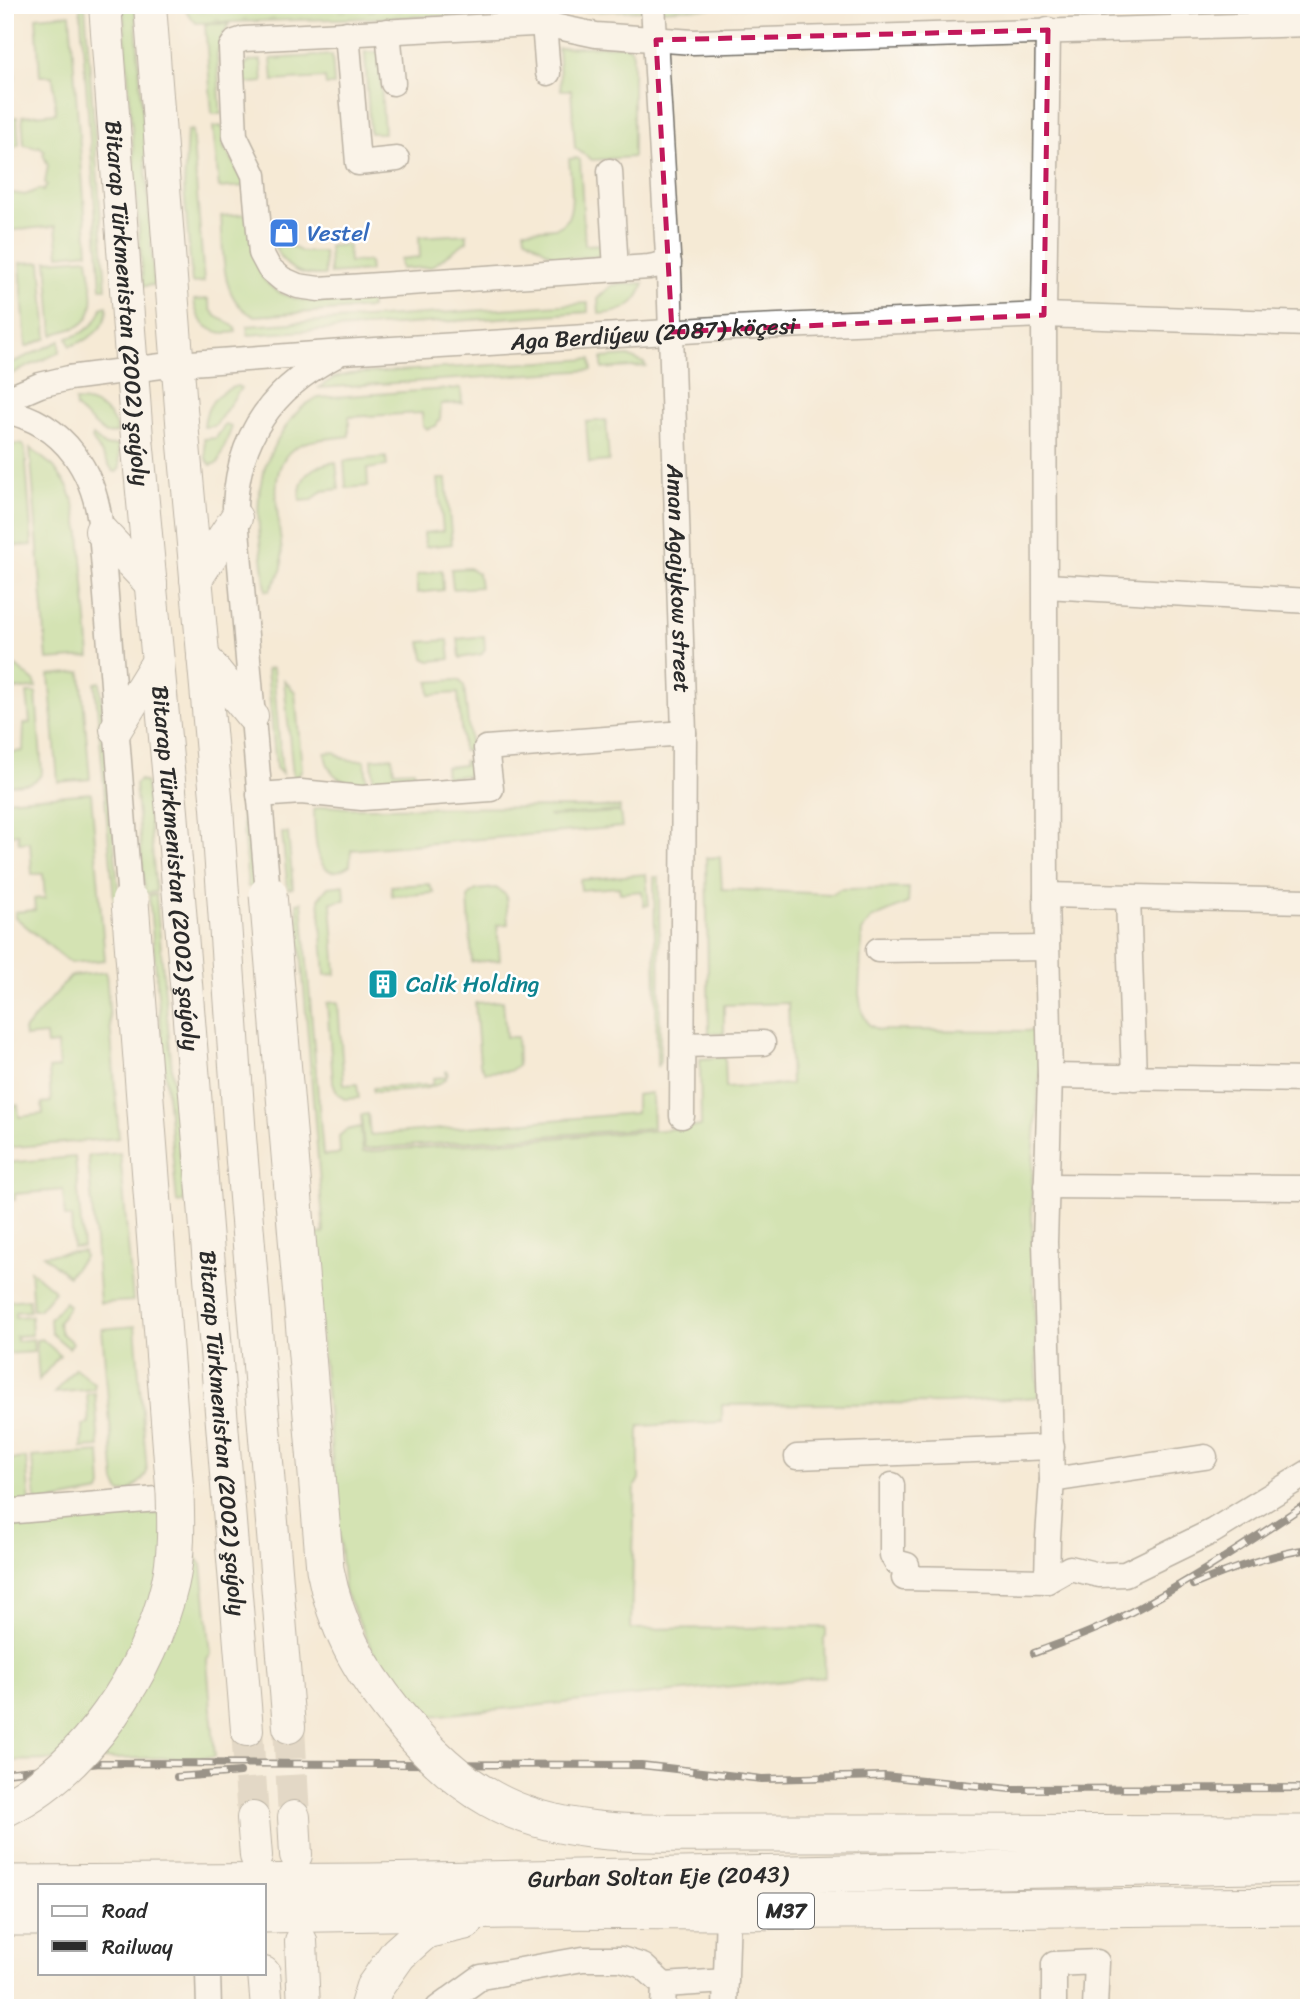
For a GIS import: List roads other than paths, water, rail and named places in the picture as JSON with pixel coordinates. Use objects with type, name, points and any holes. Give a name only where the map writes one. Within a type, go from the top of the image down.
[{"type":"highway","points":[[268,894],[325,1569],[330,1597],[363,1672],[406,1727],[431,1752],[471,1786],[513,1810],[579,1828],[654,1833],[1309,1834]]},
{"type":"highway","points":[[5,1808],[65,1768],[96,1732],[124,1692],[146,1654],[167,1596],[174,1557],[175,1493],[130,902]]},
{"type":"highway","name":"Gurban Soltan Eje (2043)","points":[[5,1884],[383,1882],[1309,1864]]},
{"type":"highway","name":"Gurban Soltan Eje (2043)","points":[[266,1914],[509,1910],[1309,1906]]},
{"type":"highway","points":[[368,2008],[374,1988],[398,1954],[425,1930],[509,1910]]},
{"type":"highway","points":[[5,1917],[38,1917]]},
{"type":"main road","name":"Bitarap Türkmenistan (2002) şaýoly","points":[[106,5],[132,369],[247,1730]]},
{"type":"main road","name":"Bitarap Türkmenistan (2002) şaýoly","points":[[150,5],[177,364],[217,808],[240,1137],[289,1727]]},
{"type":"main road","points":[[196,579],[236,518]]},
{"type":"main road","points":[[101,531],[151,584]]},
{"type":"main road","points":[[203,656],[252,716]]},
{"type":"main road","points":[[116,729],[158,661]]},
{"type":"main road","points":[[294,1817],[296,1855]]},
{"type":"main road","points":[[253,1818],[256,1856]]},
{"type":"main road","points":[[301,1941],[304,2008]]},
{"type":"main road","points":[[264,1974],[267,2008]]},
{"type":"street","name":"Aman Agajykow street","points":[[653,5],[672,332],[684,733],[682,1116]]},
{"type":"street","points":[[544,24],[548,73]]},
{"type":"street","points":[[668,263],[616,269],[319,289],[298,286],[282,279],[269,268],[261,253],[254,175],[235,136],[230,52],[235,42],[244,39],[544,24],[596,35],[707,41],[1309,24]]},
{"type":"street","points":[[1047,1581],[1052,1480],[1046,1320],[1046,1186],[1050,1076],[1046,895],[1044,315],[1048,30]]},
{"type":"street","points":[[388,31],[393,83]]},
{"type":"street","points":[[346,33],[358,163],[397,159]]},
{"type":"street","points":[[610,171],[616,269]]},
{"type":"street","name":"Aga Berdiýew (2087) köçesi","points":[[5,400],[55,382],[177,364],[672,332],[1044,315],[1309,324]]},
{"type":"street","points":[[268,894],[236,518],[236,484],[249,441],[271,404],[299,377],[343,352]]},
{"type":"street","points":[[5,411],[27,417],[47,427],[78,457],[96,494],[130,902]]},
{"type":"street","points":[[1046,586],[1309,601]]},
{"type":"street","points":[[259,795],[300,792],[362,798],[491,789],[486,748],[684,733]]},
{"type":"street","points":[[1046,895],[1309,901]]},
{"type":"street","points":[[1128,897],[1134,1077]]},
{"type":"street","points":[[878,950],[1047,948]]},
{"type":"street","points":[[684,1045],[763,1043]]},
{"type":"street","points":[[1050,1076],[1309,1080]]},
{"type":"street","points":[[1046,1186],[1309,1188]]},
{"type":"street","points":[[797,1457],[1052,1447]]},
{"type":"street","points":[[1052,1480],[1205,1457]]},
{"type":"street","points":[[892,1485],[892,1555],[896,1562],[907,1565],[904,1578],[1047,1581],[1070,1568],[1098,1575],[1125,1574],[1213,1531],[1309,1472]]},
{"type":"street","points":[[5,1512],[157,1499]]},
{"type":"street","points":[[725,2008],[728,1911]]},
{"type":"street","points":[[438,2008],[481,1977],[583,1959],[621,1959],[643,1966],[664,1996],[726,1981]]},
{"type":"street","points":[[1054,2008],[1054,1964],[1097,1962],[1095,2008]]},
{"type":"street","points":[[208,1974],[209,2008]]},
{"type":"tunnel","points":[[289,1727],[294,1817]]},
{"type":"tunnel","points":[[247,1730],[253,1818]]},
{"type":"railway","points":[[1034,1653],[1096,1629],[1158,1598],[1309,1502]]},
{"type":"railway","points":[[1193,1585],[1250,1563],[1309,1549]]},
{"type":"railway","points":[[5,1773],[100,1763],[641,1765],[762,1779],[884,1776],[1010,1789],[1309,1788]]},
{"type":"railway","points":[[177,1777],[240,1772]]},
{"type":"place","name":"Vestel","points":[[284,233]]},
{"type":"place","name":"Calik Holding","points":[[383,984]]}]
